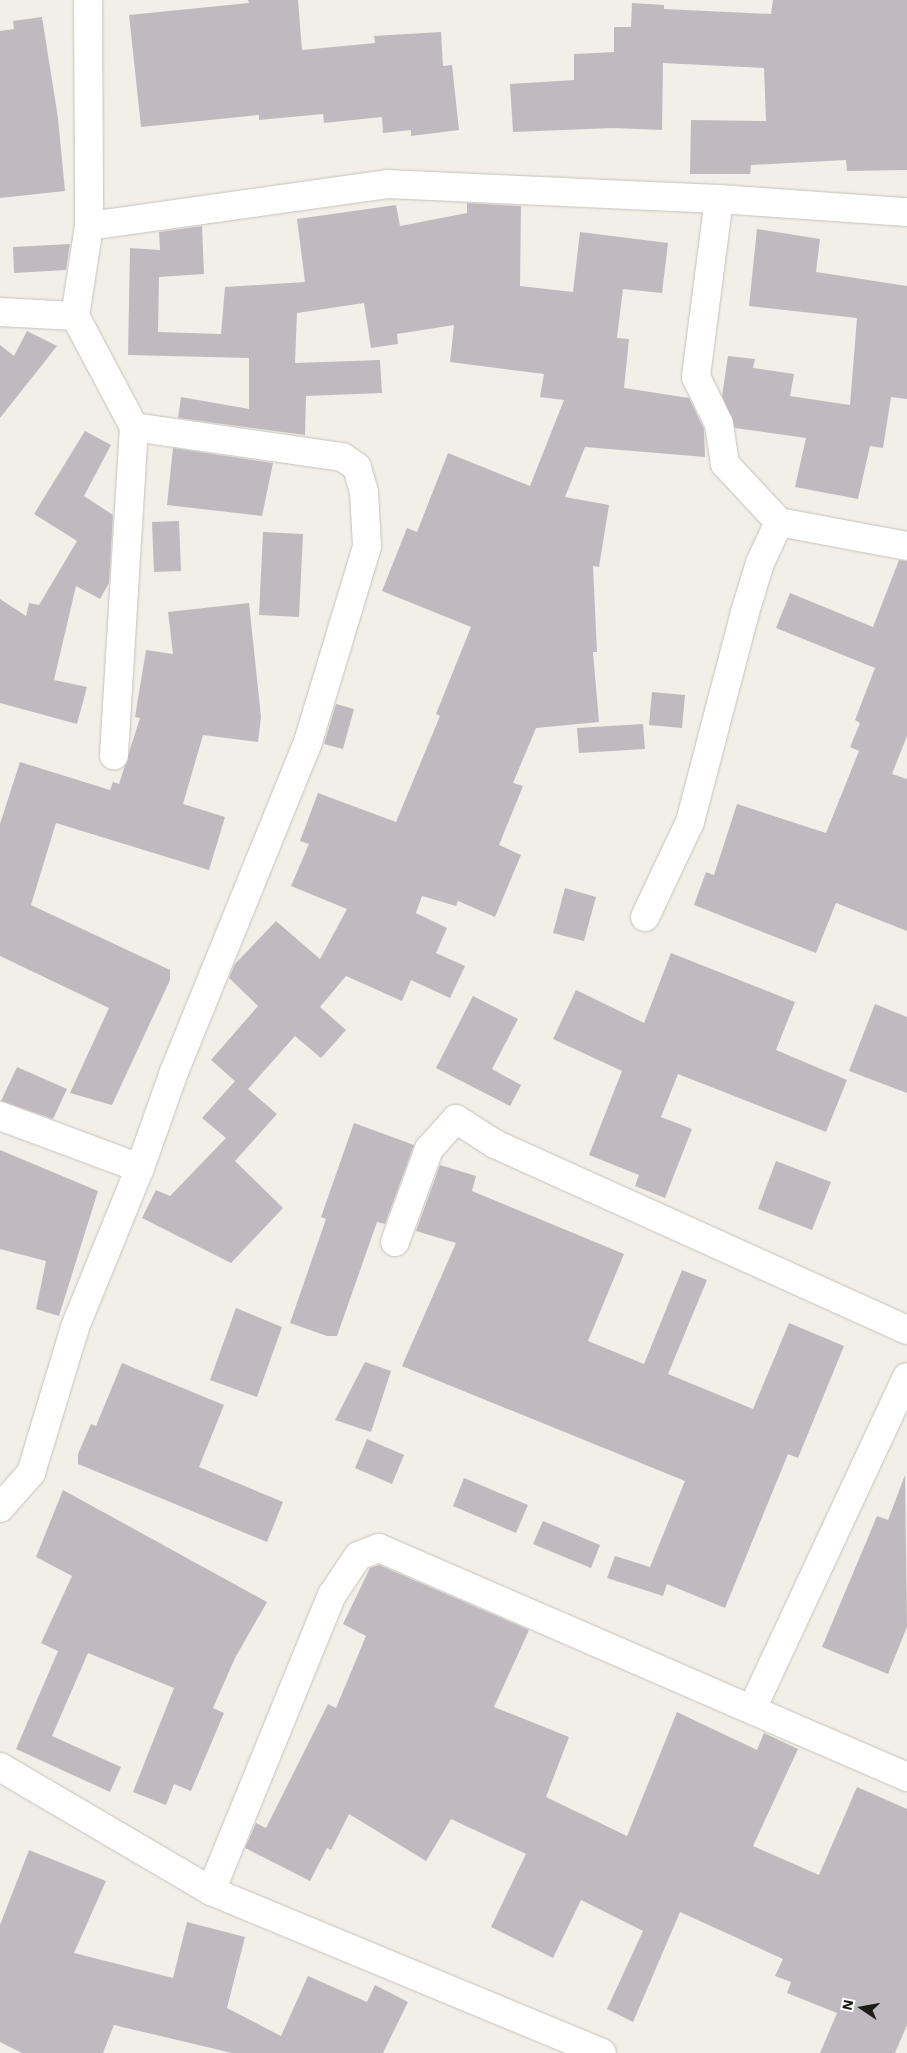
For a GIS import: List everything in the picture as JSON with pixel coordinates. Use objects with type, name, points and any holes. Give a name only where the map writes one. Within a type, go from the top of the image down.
[{"type":"street","points":[[88,0],[89,226],[75,316],[134,427],[114,755]]},
{"type":"street","points":[[89,226],[387,184],[719,199],[907,212]]},
{"type":"street","points":[[719,199],[696,377],[719,424],[725,464],[779,522],[907,546]]},
{"type":"street","points":[[0,312],[75,316]]},
{"type":"street","points":[[1,1504],[31,1473],[76,1327],[140,1168],[174,1072],[308,742],[367,546],[364,492],[357,467],[342,457],[134,427]]},
{"type":"street","points":[[645,917],[690,822],[745,612],[760,563],[779,522]]},
{"type":"street","points":[[0,1116],[140,1168]]},
{"type":"street","points":[[395,1242],[429,1148],[456,1119],[495,1144],[907,1330]]},
{"type":"street","points":[[752,1709],[907,1377]]},
{"type":"street","points":[[212,1891],[332,1595],[358,1556],[379,1548],[907,1777]]},
{"type":"street","points":[[0,1767],[212,1891],[602,2053]]},
{"type":"building","points":[[248,0],[298,0],[302,50],[375,43],[374,36],[441,32],[443,66],[452,65],[459,130],[411,136],[411,130],[383,133],[382,117],[324,123],[323,114],[259,120],[259,115],[141,127],[129,15],[249,3]]},
{"type":"building","points":[[773,0],[907,0],[907,170],[847,171],[846,160],[751,165],[750,174],[690,174],[691,120],[766,121],[764,68],[663,63],[662,130],[613,128],[513,132],[510,84],[574,80],[574,54],[614,52],[614,27],[631,27],[632,3],[664,5],[664,9],[771,14]]},
{"type":"building","points":[[42,17],[58,118],[65,191],[0,198],[0,31],[14,29],[13,21]]},
{"type":"building","points":[[467,203],[521,206],[520,286],[573,292],[580,232],[668,243],[662,293],[623,289],[617,338],[629,339],[624,388],[689,398],[704,429],[705,457],[585,447],[565,497],[609,505],[599,567],[593,566],[597,652],[593,652],[599,722],[536,728],[513,783],[523,786],[499,845],[521,855],[495,917],[458,901],[456,906],[422,896],[416,913],[447,928],[436,953],[465,966],[450,998],[411,980],[402,1001],[346,976],[320,1007],[346,1030],[321,1058],[295,1036],[248,1089],[277,1114],[235,1161],[283,1208],[231,1263],[142,1218],[156,1190],[170,1196],[226,1138],[202,1118],[235,1081],[211,1060],[258,1006],[229,978],[235,964],[276,921],[320,959],[347,909],[291,886],[309,844],[300,841],[318,793],[396,822],[440,716],[436,714],[471,627],[382,591],[407,528],[417,532],[448,453],[530,486],[564,400],[540,397],[544,374],[450,362],[454,325],[397,334],[398,344],[371,348],[364,303],[297,313],[295,363],[380,360],[382,393],[306,396],[305,435],[178,418],[181,397],[249,409],[249,358],[128,355],[130,248],[160,250],[159,232],[202,226],[204,274],[159,277],[158,332],[221,334],[225,287],[305,282],[297,219],[396,205],[400,226],[467,213]]},
{"type":"building","points":[[757,229],[820,239],[816,272],[907,286],[907,399],[891,397],[883,448],[870,446],[858,499],[795,487],[806,438],[735,428],[722,396],[728,356],[755,359],[753,368],[794,374],[790,396],[850,405],[857,318],[749,306]]},
{"type":"building","points":[[70,244],[66,270],[14,273],[13,247]]},
{"type":"building","points":[[27,331],[57,346],[0,418],[0,345],[14,356]]},
{"type":"building","points":[[85,431],[111,445],[84,496],[113,515],[109,583],[100,599],[76,586],[54,680],[87,687],[77,724],[0,703],[0,599],[26,616],[29,603],[39,605],[77,541],[34,514]]},
{"type":"building","points":[[173,448],[273,463],[262,516],[167,505]]},
{"type":"building","points":[[179,521],[181,571],[154,572],[152,522]]},
{"type":"building","points":[[263,532],[303,534],[299,617],[259,615]]},
{"type":"building","points":[[899,560],[907,561],[907,736],[892,774],[907,779],[907,931],[836,903],[816,953],[694,905],[706,872],[714,875],[737,804],[826,833],[859,751],[850,747],[860,723],[855,720],[875,668],[776,628],[790,593],[873,627]]},
{"type":"building","points":[[249,603],[261,717],[258,742],[203,735],[183,804],[225,817],[209,870],[56,823],[31,905],[170,970],[170,980],[112,1105],[70,1093],[109,1008],[0,956],[0,824],[20,762],[110,790],[113,782],[119,784],[140,718],[135,717],[146,650],[173,654],[168,612]]},
{"type":"building","points":[[652,692],[685,695],[682,728],[649,725]]},
{"type":"building","points":[[336,704],[354,709],[343,749],[324,744]]},
{"type":"building","points":[[643,724],[645,749],[579,753],[577,728]]},
{"type":"building","points":[[565,888],[596,897],[584,941],[553,933]]},
{"type":"building","points":[[671,953],[795,1002],[776,1050],[847,1080],[826,1132],[678,1074],[661,1117],[692,1129],[665,1198],[635,1186],[639,1175],[589,1155],[622,1071],[553,1039],[576,990],[644,1023]]},
{"type":"building","points":[[473,996],[518,1019],[492,1069],[521,1085],[510,1106],[436,1068]]},
{"type":"building","points":[[875,1004],[907,1017],[907,1093],[849,1071]]},
{"type":"building","points":[[17,1067],[67,1089],[53,1119],[1,1101]]},
{"type":"building","points":[[354,1123],[414,1145],[385,1224],[377,1222],[337,1336],[327,1336],[290,1323],[326,1219],[321,1217]]},
{"type":"building","points":[[0,1150],[98,1191],[59,1316],[36,1309],[46,1261],[0,1249]]},
{"type":"building","points":[[776,1161],[831,1182],[812,1230],[758,1209]]},
{"type":"building","points":[[440,1165],[476,1176],[472,1191],[624,1254],[588,1341],[644,1364],[682,1270],[707,1280],[668,1374],[753,1409],[789,1323],[844,1346],[798,1458],[788,1454],[725,1608],[667,1584],[663,1596],[607,1578],[615,1556],[650,1567],[685,1481],[402,1366],[456,1243],[416,1231]]},
{"type":"building","points":[[236,1308],[282,1327],[257,1397],[210,1380]]},
{"type":"building","points":[[365,1362],[391,1371],[371,1432],[335,1420]]},
{"type":"building","points":[[122,1363],[224,1405],[199,1467],[283,1502],[267,1542],[78,1464],[78,1454],[91,1424],[96,1426]]},
{"type":"building","points":[[367,1439],[404,1455],[392,1484],[355,1468]]},
{"type":"building","points":[[905,1475],[907,1627],[888,1674],[822,1647],[877,1516],[888,1520]]},
{"type":"building","points":[[464,1478],[528,1505],[516,1533],[453,1506]]},
{"type":"building","points":[[63,1490],[267,1602],[235,1658],[213,1708],[224,1713],[191,1791],[174,1784],[166,1805],[133,1792],[174,1688],[88,1653],[52,1736],[121,1767],[110,1792],[16,1749],[58,1651],[41,1643],[72,1576],[36,1557]]},
{"type":"building","points":[[543,1521],[600,1545],[591,1568],[533,1544]]},
{"type":"building","points":[[379,1565],[529,1630],[494,1707],[569,1737],[546,1797],[627,1836],[677,1712],[757,1750],[764,1733],[798,1749],[753,1846],[819,1875],[857,1787],[907,1809],[907,2025],[895,2053],[820,2053],[837,2013],[787,1993],[791,1982],[775,1976],[783,1959],[680,1912],[633,2022],[607,2009],[643,1931],[581,1900],[553,1958],[491,1927],[526,1854],[451,1819],[426,1861],[349,1814],[331,1850],[327,1848],[310,1881],[245,1848],[256,1823],[266,1828],[328,1704],[336,1708],[366,1636],[343,1624],[370,1568]]},
{"type":"building","points":[[29,1850],[106,1881],[74,1953],[173,1978],[187,1922],[245,1937],[227,2008],[281,2036],[308,1976],[367,2002],[375,1985],[408,2002],[383,2053],[232,2053],[114,2025],[103,2053],[22,2053],[0,2042],[0,1925]]}]
